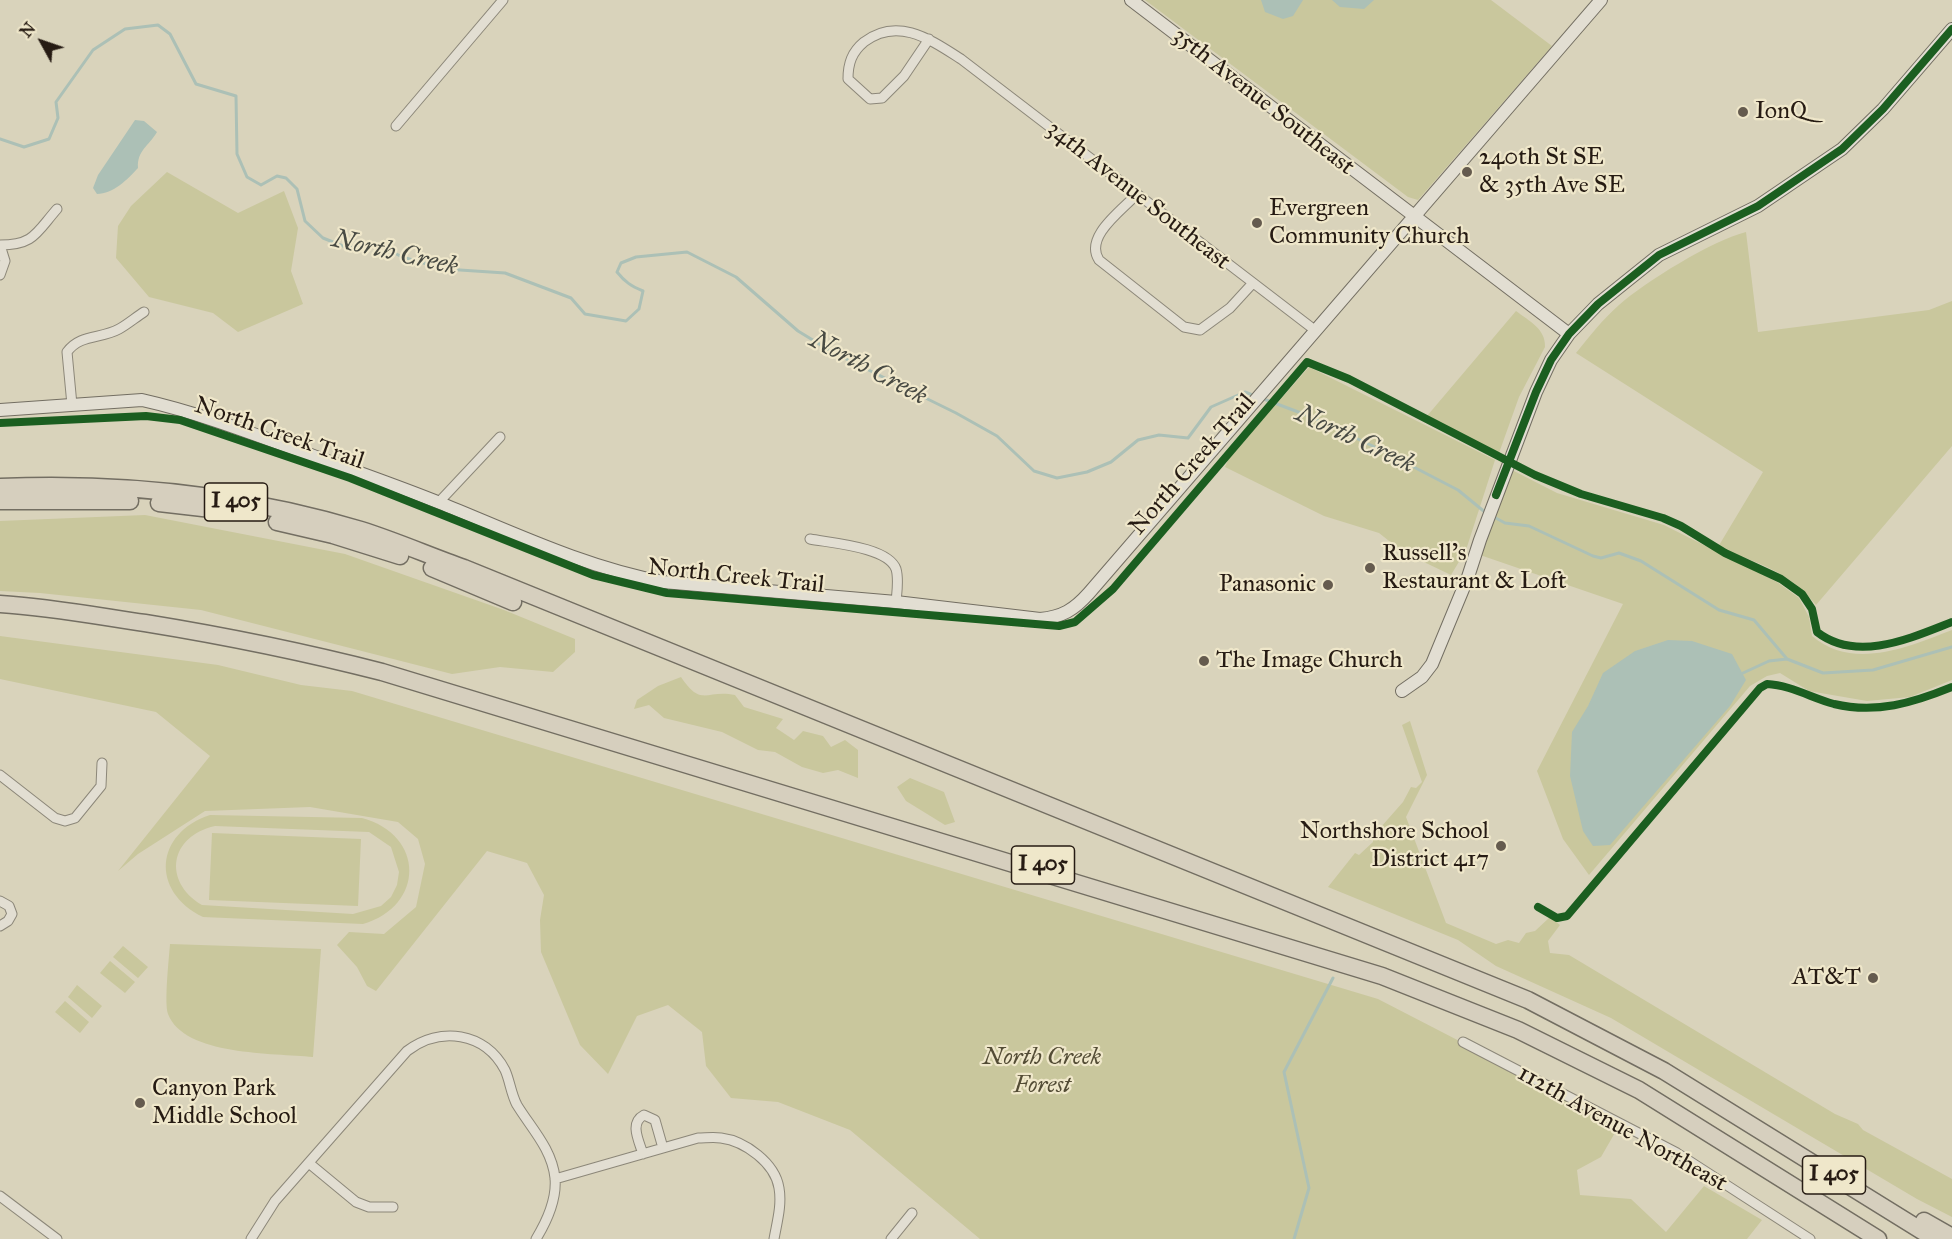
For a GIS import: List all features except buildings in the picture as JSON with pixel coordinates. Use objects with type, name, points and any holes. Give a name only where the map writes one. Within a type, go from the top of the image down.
[{"type":"highway","name":"I 405","points":[[0,487],[98,487],[198,495],[313,517],[363,531],[464,568],[1512,1005],[1585,1039],[1687,1096],[1918,1239]]},
{"type":"highway","name":"I 405","points":[[0,501],[114,500],[202,507],[333,535],[447,574],[1164,859],[1527,1000],[1617,1045],[1935,1239]]},
{"type":"highway","points":[[447,574],[464,568]]},
{"type":"highway","name":"I 405","points":[[0,604],[81,612],[263,644],[398,677],[1392,980],[1518,1030],[1639,1090],[1878,1239]]},
{"type":"highway","name":"I 405","points":[[145,623],[170,620],[207,626],[385,666],[1391,972],[1499,1014],[1586,1054],[1673,1103],[1891,1239]]},
{"type":"highway","points":[[1731,1113],[1952,1237]]},
{"type":"street","points":[[396,126],[503,0]]},
{"type":"street","name":"35th Avenue Southeast","points":[[1131,0],[1569,334]]},
{"type":"street","points":[[0,410],[142,400],[158,404],[230,425],[439,502],[543,547],[635,577],[663,582],[896,602],[1040,619],[1057,618],[1072,610],[1089,594],[1601,0]]},
{"type":"street","name":"34th Avenue Southeast","points":[[928,39],[904,76],[882,98],[870,99],[848,79],[853,53],[869,38],[900,29],[928,39],[961,59],[1316,331]]},
{"type":"street","points":[[1402,691],[1422,677],[1432,664],[1468,577],[1496,495],[1536,392],[1551,360],[1569,334],[1624,281],[1659,255],[1758,206],[1842,149],[1883,109],[1952,29]]},
{"type":"street","points":[[1136,195],[1103,230],[1095,242],[1094,251],[1099,260],[1184,327],[1200,330],[1230,308],[1252,284]]},
{"type":"street","points":[[0,275],[5,261],[0,245],[20,245],[30,241],[57,210]]},
{"type":"street","points":[[72,405],[67,352],[71,346],[77,341],[118,330],[144,312]]},
{"type":"street","points":[[439,502],[500,436]]},
{"type":"street","points":[[810,539],[879,553],[889,559],[898,577],[896,602]]},
{"type":"street","points":[[0,776],[55,818],[65,821],[75,818],[101,786],[102,763]]},
{"type":"street","points":[[0,901],[9,906],[12,914],[8,921],[0,926]]},
{"type":"street","points":[[251,1239],[268,1210],[407,1051],[419,1041],[439,1035],[459,1035],[491,1050],[506,1071],[516,1103],[539,1136],[551,1161],[555,1179],[550,1214],[536,1239]]},
{"type":"street","name":"112th Avenue Northeast","points":[[1463,1042],[1677,1153],[1810,1239]]},
{"type":"street","points":[[643,1154],[635,1126],[638,1119],[644,1115],[655,1120],[663,1148]]},
{"type":"street","points":[[555,1179],[698,1138],[722,1138],[758,1155],[772,1168],[779,1187],[780,1212],[774,1239]]},
{"type":"street","points":[[310,1164],[356,1202],[369,1207],[393,1207]]},
{"type":"street","points":[[0,1196],[57,1239]]},
{"type":"street","points":[[891,1239],[912,1213]]},
{"type":"green space","points":[[1145,0],[1491,0],[1552,46],[1418,200],[1408,197]]},
{"type":"green space","points":[[167,172],[238,213],[284,191],[298,228],[291,271],[303,304],[238,332],[213,313],[149,297],[116,258],[118,226],[131,206]]},
{"type":"green space","points":[[1746,232],[1758,332],[1929,310],[1952,301],[1952,446],[1816,605],[1794,584],[1772,569],[1718,547],[1763,472],[1576,353],[1613,310],[1645,285],[1698,253],[1732,236]]},
{"type":"green space","points":[[1516,311],[1540,330],[1545,347],[1519,397],[1499,453],[1427,416]]},
{"type":"green space","points":[[1309,367],[1495,460],[1466,550],[1451,575],[1403,552],[1379,533],[1324,516],[1225,467],[1229,458]]},
{"type":"green space","points":[[1512,470],[1557,493],[1664,525],[1777,582],[1799,598],[1809,617],[1812,636],[1828,646],[1845,652],[1863,654],[1881,652],[1899,649],[1952,630],[1952,680],[1910,697],[1867,701],[1809,691],[1780,673],[1767,676],[1750,686],[1589,875],[1563,839],[1537,771],[1623,604],[1480,555]]},
{"type":"green space","points":[[145,515],[345,554],[504,610],[575,639],[575,652],[553,672],[500,667],[452,674],[201,610],[0,591],[0,521]]},
{"type":"green space","name":"North Creek Forest","points":[[0,636],[218,665],[301,685],[352,691],[1378,999],[1620,1124],[1601,1157],[1577,1170],[1580,1195],[1631,1199],[1666,1232],[1704,1186],[1762,1220],[1747,1239],[980,1239],[850,1130],[778,1102],[731,1098],[706,1066],[702,1032],[668,1005],[637,1016],[608,1074],[580,1045],[541,952],[540,920],[544,895],[527,863],[487,851],[376,991],[367,986],[357,967],[337,945],[349,932],[384,934],[416,907],[425,864],[418,839],[398,822],[310,807],[205,811],[138,854],[118,871],[210,756],[156,712],[0,679]]},
{"type":"green space","points":[[681,677],[694,692],[700,695],[735,695],[744,707],[783,719],[776,728],[794,740],[803,731],[823,736],[831,747],[845,740],[858,750],[858,778],[838,770],[823,773],[802,767],[775,752],[758,750],[722,732],[664,718],[649,705],[634,709],[637,700],[658,686]]},
{"type":"green space","points":[[1410,721],[1427,775],[1406,817],[1446,923],[1496,944],[1508,940],[1519,943],[1526,933],[1535,931],[1550,917],[1560,925],[1548,941],[1550,953],[1569,955],[1835,1114],[1858,1124],[1863,1130],[1952,1179],[1952,1217],[1917,1199],[1611,1018],[1496,966],[1458,940],[1328,887],[1355,853],[1359,855],[1373,842],[1373,836],[1403,802],[1411,787],[1416,788],[1422,782],[1402,725]]},
{"type":"green space","points":[[910,778],[944,792],[955,822],[945,825],[906,801],[897,787]]},
{"type":"green space","points":[[210,815],[362,818],[383,827],[397,839],[406,854],[409,871],[407,887],[398,902],[383,915],[363,924],[203,917],[186,906],[174,893],[167,878],[166,863],[170,848],[178,835],[192,823]],"holes":[[[215,826],[369,832],[391,847],[399,872],[397,885],[391,897],[381,906],[353,914],[202,905],[189,895],[181,884],[177,872],[177,860],[188,839],[200,831]]]},
{"type":"green space","points":[[212,833],[361,839],[358,906],[209,900]]},
{"type":"green space","points":[[170,944],[321,949],[313,1057],[232,1050],[192,1038],[177,1028],[167,1008]]},
{"type":"green space","points":[[123,946],[148,967],[138,978],[113,957]]},
{"type":"green space","points":[[110,961],[135,982],[125,993],[100,973]]},
{"type":"green space","points":[[77,985],[102,1006],[92,1018],[68,997]]},
{"type":"green space","points":[[65,1001],[89,1022],[80,1033],[55,1012]]},
{"type":"shaded area","points":[[1261,0],[1303,0],[1293,16],[1283,19],[1265,12]]},
{"type":"shaded area","points":[[1332,0],[1374,0],[1364,9],[1340,7]]},
{"type":"shaded area","points":[[135,120],[144,121],[157,132],[141,152],[138,168],[114,189],[97,194],[93,188],[98,175]]},
{"type":"shaded area","points":[[1668,640],[1692,641],[1732,654],[1746,680],[1730,706],[1610,845],[1593,846],[1583,831],[1570,776],[1572,732],[1588,706],[1603,673],[1635,651]]},
{"type":"waterway","name":"North Creek","points":[[0,139],[24,147],[49,139],[58,118],[56,102],[93,50],[125,29],[158,25],[170,34],[196,84],[236,96],[237,154],[247,177],[261,185],[277,176],[286,178],[297,189],[305,221],[323,238],[348,248],[376,243],[402,257],[445,269],[505,273],[571,298],[585,314],[626,321],[639,309],[643,291],[629,283],[617,272],[621,263],[636,257],[687,252],[736,277],[798,331],[834,353],[956,413],[997,436],[1034,471],[1057,478],[1087,472],[1111,462],[1138,440],[1159,435],[1188,438],[1211,407],[1245,392],[1255,396]]},
{"type":"waterway","name":"North Creek","points":[[1261,398],[1309,416],[1377,448],[1458,490],[1486,513]]},
{"type":"waterway","name":"North Creek","points":[[1492,516],[1505,523],[1529,526],[1593,556],[1601,558],[1619,553],[1641,561],[1719,610],[1754,620],[1787,659],[1823,673],[1873,670],[1952,647]]},
{"type":"waterway","points":[[1743,673],[1769,661],[1787,659]]},
{"type":"waterway","points":[[1294,1239],[1309,1188],[1284,1072],[1333,978]]},
{"type":"cycle path","points":[[1496,495],[1536,392],[1551,360],[1569,334],[1598,304],[1659,255],[1758,206],[1842,149],[1883,109],[1952,29]]},
{"type":"cycle path","name":"North Creek Trail","points":[[0,423],[146,416],[180,420],[350,478],[593,575],[667,593],[1059,626],[1075,622],[1113,589],[1307,362],[1349,379],[1535,475],[1581,494],[1663,518],[1681,526],[1725,553],[1781,579],[1802,594],[1812,609],[1817,632],[1833,641],[1849,646],[1884,645],[1952,622]]},
{"type":"cycle path","points":[[1538,907],[1557,918],[1567,916],[1760,688],[1767,684],[1793,689],[1834,704],[1865,708],[1909,702],[1952,687]]},
{"type":"place","name":"IonQ","points":[[1743,112]]},
{"type":"place","name":"240th St SE & 35th Ave SE","points":[[1467,172]]},
{"type":"place","name":"Evergreen Community Church","points":[[1257,223]]},
{"type":"place","name":"Russell's Restaurant & Loft","points":[[1370,568]]},
{"type":"place","name":"Panasonic","points":[[1328,585]]},
{"type":"place","name":"The Image Church","points":[[1204,661]]},
{"type":"place","name":"Northshore School District 417","points":[[1501,846]]},
{"type":"place","name":"AT&T","points":[[1873,978]]},
{"type":"place","name":"Canyon Park Middle School","points":[[140,1103]]}]
